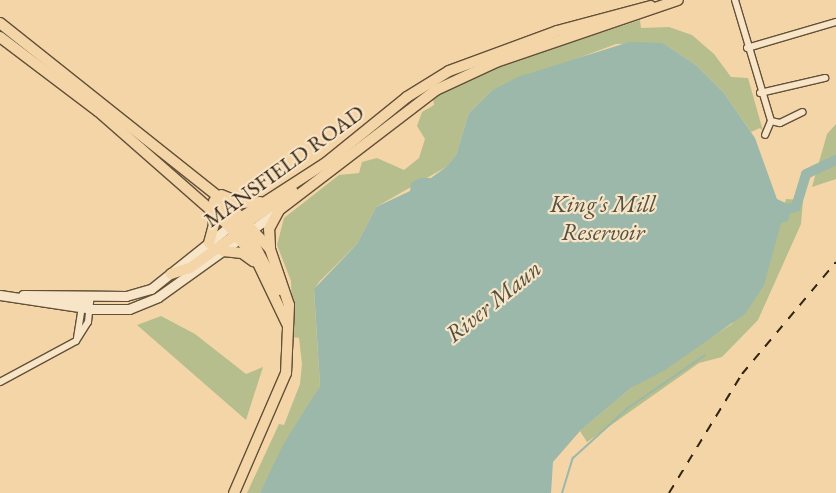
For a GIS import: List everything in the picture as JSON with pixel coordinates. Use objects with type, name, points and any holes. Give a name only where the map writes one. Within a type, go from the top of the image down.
[{"type":"highway","points":[[568,32],[678,0]]},
{"type":"highway","points":[[0,24],[210,190],[242,228],[273,274],[279,306]]},
{"type":"highway","name":"MANSFIELD ROAD","points":[[279,210],[436,90],[568,32]]},
{"type":"highway","name":"MANSFIELD ROAD","points":[[242,228],[261,202],[327,162],[430,81],[471,61],[568,32]]},
{"type":"highway","points":[[0,37],[98,111],[210,209],[242,228],[288,327]]},
{"type":"highway","points":[[174,161],[183,176],[242,228],[270,249]]},
{"type":"highway","points":[[171,274],[190,268],[292,191],[315,183]]},
{"type":"highway","points":[[210,190],[241,203],[261,202]]},
{"type":"highway","points":[[209,243],[214,229],[210,209]]},
{"type":"highway","points":[[234,493],[284,380],[288,327],[285,288],[270,249],[269,229],[279,210]]},
{"type":"highway","points":[[224,251],[242,253],[260,266]]},
{"type":"main road","name":"MANSFIELD ROAD","points":[[0,295],[86,302],[134,295],[171,274],[209,243],[279,210]]},
{"type":"main road","name":"MANSFIELD ROAD","points":[[15,296],[38,294],[129,309],[158,297],[224,251],[242,228]]},
{"type":"street","points":[[735,0],[760,93],[771,121],[765,135]]},
{"type":"street","points":[[747,48],[836,22]]},
{"type":"street","points":[[760,93],[825,78]]},
{"type":"street","points":[[771,121],[780,123],[803,112]]},
{"type":"street","points":[[0,382],[76,341],[88,322],[86,302]]},
{"type":"green space","points":[[640,20],[641,28],[669,27],[692,35],[714,54],[731,77],[748,78],[763,131],[760,128],[751,132],[724,93],[696,65],[663,43],[616,44],[491,91],[469,113],[456,155],[446,167],[376,207],[357,244],[319,282],[314,290],[320,386],[260,493],[247,493],[279,424],[284,425],[300,384],[302,364],[299,338],[293,337],[291,281],[277,245],[284,218],[339,175],[359,173],[362,162],[377,158],[404,170],[419,158],[425,139],[417,126],[422,112],[434,105],[433,98],[445,90],[482,72]]},
{"type":"green space","points":[[836,124],[836,179],[812,187],[827,134]]},
{"type":"green space","points":[[786,199],[803,200],[801,224],[758,320],[722,357],[699,363],[587,442],[580,431],[631,388],[732,324],[774,246]]},
{"type":"green space","points":[[161,316],[195,334],[246,374],[263,367],[246,420],[137,325]]},
{"type":"water","name":"King's Mill Reservoir","points":[[629,42],[663,43],[696,65],[724,93],[755,138],[777,199],[792,206],[788,221],[781,223],[764,285],[745,314],[665,370],[631,388],[580,431],[553,462],[551,493],[260,493],[283,445],[320,386],[314,289],[357,244],[376,207],[410,191],[411,183],[420,178],[431,178],[446,167],[456,155],[469,113],[491,91],[518,77]]},
{"type":"waterway","name":"River Maun","points":[[779,211],[796,207],[806,174],[836,160]]},
{"type":"waterway","points":[[562,493],[573,458],[628,408],[705,355]]},
{"type":"railway","points":[[669,493],[742,374],[836,262]]}]
